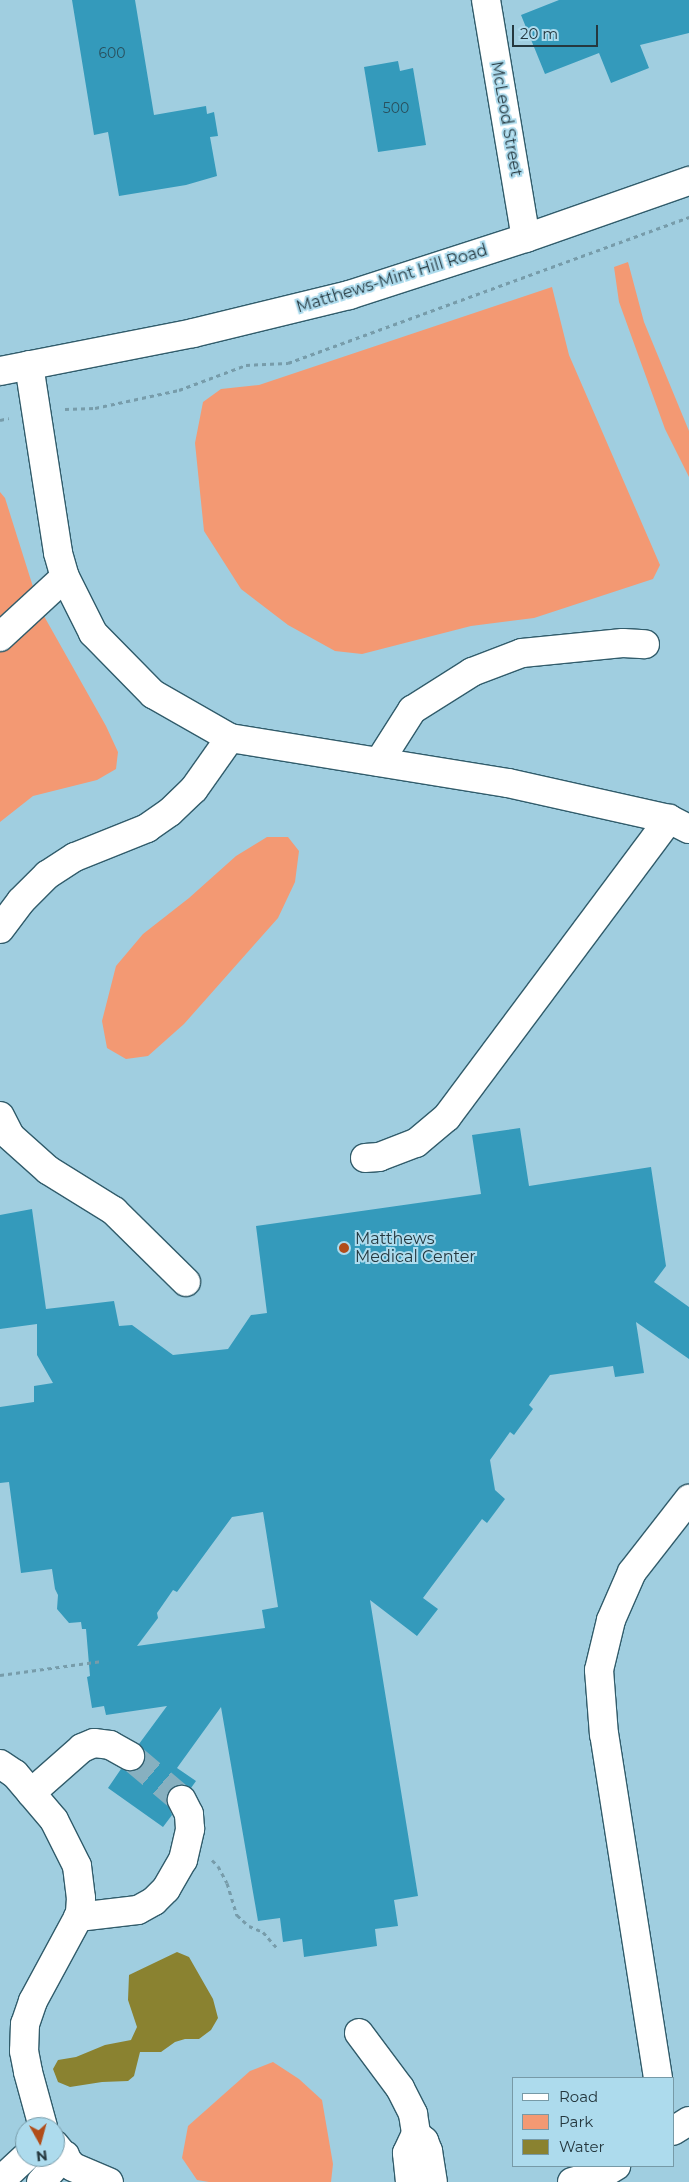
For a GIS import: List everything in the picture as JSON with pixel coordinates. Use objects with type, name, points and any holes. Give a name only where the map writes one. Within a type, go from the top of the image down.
[{"type":"main road","name":"McLeod Street","points":[[486,0],[526,238]]},
{"type":"main road","name":"Matthews-Mint Hill Road","points":[[0,371],[193,333],[349,295],[526,238],[689,181]]},
{"type":"main road","points":[[29,365],[58,553],[65,577],[93,633],[153,694],[230,738],[508,783],[679,824],[447,1117],[416,1143],[379,1157],[365,1158]]},
{"type":"main road","points":[[0,637],[65,577]]},
{"type":"main road","points":[[379,762],[412,710],[472,672],[522,653],[623,643],[645,644]]},
{"type":"main road","points":[[0,929],[21,901],[47,876],[75,857],[147,828],[170,812],[194,789],[230,738]]},
{"type":"main road","points":[[0,1116],[10,1136],[48,1170],[114,1211],[186,1282]]},
{"type":"main road","points":[[658,2077],[604,1735],[599,1670],[611,1620],[632,1572],[689,1499]]},
{"type":"main road","points":[[31,1793],[82,1748],[94,1743],[110,1745],[130,1756]]},
{"type":"main road","points":[[0,1764],[15,1774],[54,1820],[77,1866],[81,1898],[78,1917],[33,2001],[25,2024],[24,2051],[40,2117]]},
{"type":"main road","points":[[78,1917],[138,1910],[154,1901],[166,1889],[183,1860],[190,1828],[189,1814],[182,1800]]},
{"type":"main road","points":[[359,2033],[400,2088],[413,2114],[416,2134],[407,2153],[410,2182]]},
{"type":"main road","points":[[674,2130],[689,2121]]},
{"type":"main road","points":[[416,2134],[424,2142],[428,2151],[433,2182]]},
{"type":"main road","points":[[65,2157],[73,2167],[109,2182]]},
{"type":"main road","points":[[0,2182],[16,2167]]},
{"type":"main road","points":[[41,2182],[50,2167]]},
{"type":"main road","points":[[572,2182],[606,2172],[614,2167]]},
{"type":"path","points":[[66,409],[95,408],[178,390],[246,365],[288,363],[689,217]]},
{"type":"path","points":[[0,1675],[102,1661]]},
{"type":"path","points":[[211,1860],[218,1866],[227,1883],[237,1915],[249,1926],[263,1932],[276,1947]]},
{"type":"green space","points":[[628,262],[644,322],[689,431],[689,477],[665,429],[619,302],[614,267]]},
{"type":"green space","points":[[552,287],[569,355],[660,565],[653,579],[534,618],[471,626],[362,654],[335,651],[288,625],[241,589],[204,531],[195,443],[203,402],[221,389],[259,385]]},
{"type":"green space","points":[[0,492],[5,498],[40,609],[106,726],[118,752],[116,769],[97,780],[33,796],[0,822]]},
{"type":"green space","points":[[267,837],[288,837],[299,851],[295,882],[278,918],[184,1024],[148,1056],[126,1059],[107,1048],[102,1021],[116,966],[143,934],[189,898],[236,856]]},
{"type":"green space","points":[[273,2062],[299,2079],[322,2100],[333,2164],[331,2182],[209,2182],[197,2180],[182,2158],[188,2126],[250,2071]]},
{"type":"water","points":[[177,1952],[189,1957],[213,1999],[218,2018],[211,2030],[199,2039],[185,2039],[175,2042],[161,2052],[140,2052],[134,2076],[128,2081],[102,2082],[70,2087],[58,2082],[53,2069],[58,2060],[76,2057],[105,2045],[131,2040],[137,2027],[128,2000],[129,1975]]},
{"type":"building","points":[[72,0],[135,0],[154,115],[206,106],[207,114],[214,112],[218,136],[210,137],[217,176],[186,185],[119,196],[108,132],[94,135]]},
{"type":"building","points":[[559,0],[689,0],[689,33],[640,45],[649,68],[611,83],[599,53],[545,74],[521,15]]},
{"type":"building","points":[[398,61],[400,71],[413,68],[426,145],[378,152],[364,67]]},
{"type":"building","points":[[520,1128],[529,1186],[651,1167],[666,1266],[654,1282],[689,1307],[689,1359],[636,1322],[644,1373],[615,1377],[613,1366],[550,1375],[529,1405],[533,1409],[514,1435],[510,1432],[490,1460],[495,1490],[505,1499],[487,1523],[482,1519],[423,1598],[438,1609],[417,1636],[370,1600],[418,1896],[394,1900],[398,1926],[375,1929],[377,1946],[304,1957],[302,1939],[283,1942],[280,1918],[258,1921],[221,1707],[177,1768],[196,1781],[191,1788],[182,1784],[175,1786],[169,1791],[166,1800],[172,1815],[163,1827],[108,1788],[121,1769],[131,1772],[143,1764],[146,1755],[139,1744],[167,1706],[106,1715],[104,1706],[92,1708],[87,1677],[90,1676],[86,1629],[82,1629],[81,1622],[69,1623],[57,1609],[58,1595],[55,1589],[52,1569],[21,1573],[9,1482],[0,1483],[0,1407],[34,1402],[34,1386],[53,1383],[37,1355],[37,1324],[0,1329],[0,1215],[32,1209],[46,1309],[114,1301],[119,1326],[132,1325],[173,1355],[228,1349],[251,1315],[267,1313],[256,1226],[481,1194],[472,1135]],"holes":[[[263,1512],[278,1607],[262,1610],[265,1628],[137,1646],[158,1618],[157,1613],[173,1590],[177,1592],[232,1517]]]},
{"type":"tunnel","points":[[130,1756],[182,1800]]},
{"type":"place","name":"Matthews Medical Center","points":[[344,1248]]}]
